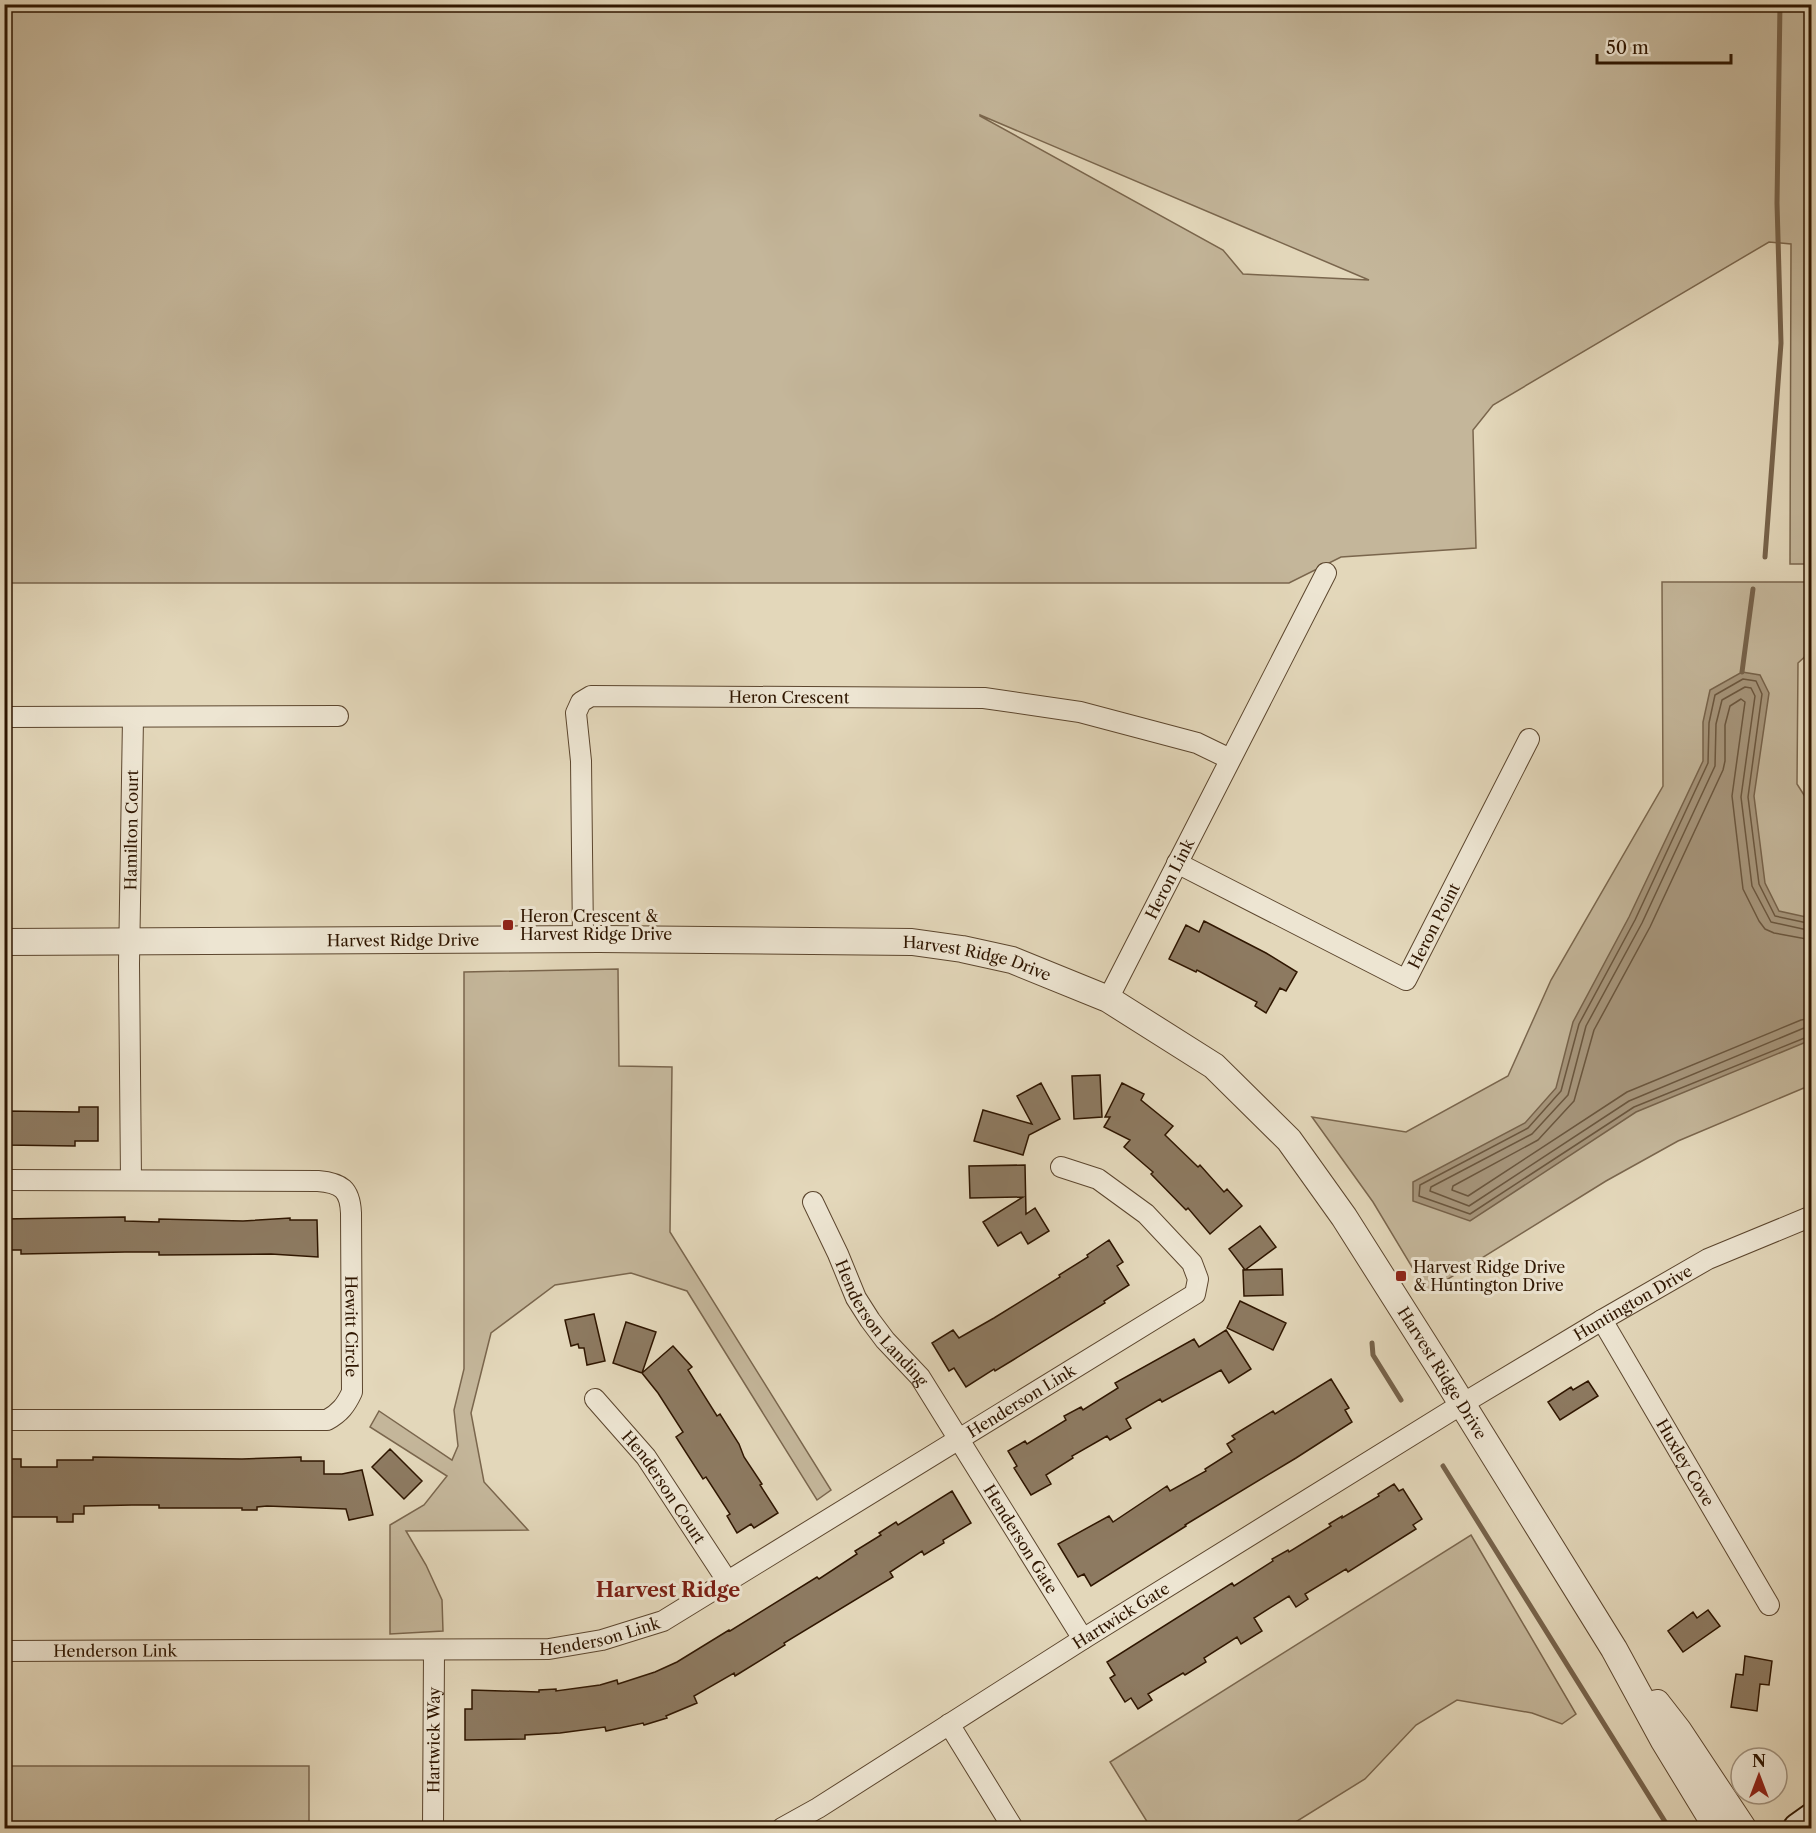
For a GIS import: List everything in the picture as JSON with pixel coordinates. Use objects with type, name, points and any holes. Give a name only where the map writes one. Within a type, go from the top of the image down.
[{"type":"main road","points":[[1798,1828],[1812,1818]]},
{"type":"street","name":"Heron Link","points":[[1108,999],[1326,573]]},
{"type":"street","name":"Heron Crescent","points":[[583,939],[581,761],[576,713],[581,702],[591,696],[984,698],[1080,712],[1197,743],[1230,759]]},
{"type":"street","points":[[4,717],[338,716]]},
{"type":"street","name":"Hamilton Court","points":[[130,942],[133,718]]},
{"type":"street","name":"Heron Point","points":[[1177,862],[1406,980],[1529,739]]},
{"type":"street","name":"Harvest Ridge Drive","points":[[4,942],[583,939],[912,942],[962,949],[1012,960],[1108,999],[1214,1066],[1289,1140],[1344,1217],[1462,1404],[1614,1649],[1664,1741],[1717,1828]]},
{"type":"street","points":[[130,942],[131,1180]]},
{"type":"street","name":"Henderson Link","points":[[4,1651],[549,1649],[602,1640],[663,1621],[1195,1294],[1198,1279],[1192,1263],[1146,1214],[1098,1179],[1061,1167]]},
{"type":"street","name":"Hewitt Circle","points":[[4,1180],[318,1180],[333,1182],[345,1190],[351,1201],[352,1392],[347,1404],[337,1415],[327,1420],[4,1420]]},
{"type":"street","name":"Henderson Landing","points":[[813,1202],[856,1298],[885,1340],[920,1377],[960,1437]]},
{"type":"street","name":"Huntington Drive","points":[[1462,1404],[1708,1259],[1812,1216]]},
{"type":"street","name":"Huxley Cove","points":[[1602,1320],[1769,1605]]},
{"type":"street","name":"Henderson Court","points":[[595,1399],[646,1456],[728,1581]]},
{"type":"street","name":"Hartwick Gate","points":[[782,1828],[818,1808],[1083,1639],[1462,1404]]},
{"type":"street","name":"Henderson Gate","points":[[960,1437],[985,1483],[1083,1639]]},
{"type":"street","name":"Harvest Ridge Drive","points":[[1614,1649],[1678,1730],[1743,1828]]},
{"type":"street","name":"Hartwick Way","points":[[433,1828],[434,1650]]},
{"type":"street","points":[[949,1724],[1013,1828]]},
{"type":"shaded area","points":[[4,5],[1811,5],[1811,564],[1790,564],[1791,244],[1769,242],[1493,405],[1473,430],[1476,548],[1341,557],[1289,583],[5,583]],"holes":[[[980,115],[1369,280],[1243,274],[1223,250]]]},
{"type":"shaded area","points":[[1662,582],[1811,582],[1811,651],[1798,663],[1797,784],[1811,806],[1811,1085],[1678,1141],[1606,1181],[1427,1292],[1373,1202],[1312,1117],[1406,1132],[1508,1076],[1551,980],[1663,786]]},
{"type":"shaded area","points":[[618,969],[619,1066],[672,1067],[670,1232],[831,1490],[817,1500],[687,1291],[631,1273],[555,1285],[491,1333],[471,1413],[484,1482],[528,1530],[406,1531],[426,1565],[442,1600],[443,1631],[390,1634],[390,1525],[424,1505],[447,1476],[370,1427],[379,1411],[452,1460],[458,1446],[454,1410],[464,1369],[464,972]]},
{"type":"shaded area","points":[[1471,1535],[1576,1714],[1562,1724],[1532,1713],[1457,1700],[1416,1725],[1365,1779],[1286,1828],[1151,1828],[1110,1762]]},
{"type":"shaded area","points":[[5,1766],[309,1766],[309,1828],[5,1828]]},
{"type":"water","points":[[1742,672],[1760,675],[1769,693],[1754,796],[1765,883],[1779,911],[1811,918],[1811,1040],[1636,1112],[1470,1221],[1413,1201],[1413,1182],[1525,1123],[1556,1088],[1573,1022],[1629,917],[1703,761],[1703,722],[1710,690]]},
{"type":"building","points":[[1204,921],[1297,972],[1286,991],[1280,988],[1266,1013],[1255,1006],[1257,1002],[1197,970],[1196,972],[1169,959],[1186,925],[1199,932]]},
{"type":"building","points":[[1100,1075],[1102,1117],[1074,1119],[1072,1076]]},
{"type":"building","points":[[1041,1083],[1060,1119],[1029,1135],[1023,1155],[974,1141],[983,1110],[1032,1124],[1017,1096]]},
{"type":"building","points":[[1122,1083],[1144,1094],[1141,1100],[1173,1126],[1165,1135],[1198,1167],[1200,1165],[1224,1192],[1227,1189],[1242,1206],[1210,1234],[1188,1208],[1186,1210],[1151,1174],[1153,1172],[1124,1147],[1130,1140],[1104,1127],[1110,1117],[1105,1117]]},
{"type":"building","points":[[79,1107],[98,1107],[98,1141],[75,1141],[75,1146],[6,1145],[6,1111],[79,1112]]},
{"type":"building","points":[[1025,1165],[1026,1214],[1035,1208],[1049,1231],[1028,1244],[1021,1232],[998,1246],[983,1222],[1023,1197],[970,1198],[969,1166]]},
{"type":"building","points":[[125,1217],[125,1221],[159,1222],[159,1219],[243,1221],[290,1218],[290,1220],[317,1220],[318,1257],[271,1254],[159,1255],[159,1252],[21,1254],[21,1250],[4,1250],[4,1219]]},
{"type":"building","points":[[1260,1226],[1276,1247],[1245,1270],[1229,1249]]},
{"type":"building","points":[[1109,1240],[1123,1262],[1117,1266],[1129,1285],[1104,1301],[1105,1303],[966,1387],[954,1368],[949,1371],[932,1343],[953,1330],[959,1338],[994,1318],[1060,1277],[1059,1275],[1088,1257],[1087,1255]]},
{"type":"building","points":[[1282,1269],[1283,1295],[1244,1296],[1243,1270]]},
{"type":"building","points":[[1240,1301],[1286,1323],[1273,1350],[1227,1328]]},
{"type":"building","points":[[594,1314],[605,1361],[587,1365],[584,1348],[579,1348],[578,1344],[571,1346],[565,1320]]},
{"type":"building","points":[[626,1322],[656,1332],[642,1373],[613,1363]]},
{"type":"building","points":[[1226,1330],[1251,1369],[1229,1383],[1221,1370],[1162,1402],[1160,1399],[1126,1419],[1131,1428],[1110,1440],[1107,1436],[1072,1456],[1073,1458],[1046,1475],[1051,1484],[1031,1495],[1014,1468],[1017,1466],[1008,1451],[1025,1441],[1027,1444],[1066,1420],[1064,1416],[1081,1407],[1083,1410],[1118,1388],[1115,1383],[1194,1339],[1199,1347]]},
{"type":"building","points":[[673,1346],[692,1367],[688,1370],[717,1416],[720,1414],[739,1444],[744,1457],[778,1513],[754,1528],[751,1524],[737,1533],[727,1516],[730,1514],[706,1477],[703,1479],[676,1437],[683,1432],[642,1373]]},
{"type":"building","points":[[1331,1379],[1349,1408],[1345,1410],[1352,1422],[1091,1586],[1084,1574],[1078,1577],[1058,1544],[1109,1516],[1113,1522],[1167,1486],[1170,1491],[1206,1471],[1205,1469],[1232,1452],[1227,1444],[1235,1439],[1232,1436],[1273,1411],[1275,1414]]},
{"type":"building","points":[[1588,1381],[1598,1396],[1560,1420],[1548,1402],[1571,1387],[1573,1390]]},
{"type":"building","points":[[390,1449],[422,1481],[404,1499],[372,1467]]},
{"type":"building","points":[[93,1457],[242,1459],[301,1457],[301,1461],[324,1461],[324,1474],[342,1474],[362,1470],[373,1515],[349,1520],[346,1509],[267,1506],[257,1507],[257,1510],[242,1510],[242,1508],[159,1508],[159,1505],[132,1505],[84,1506],[84,1514],[73,1514],[73,1522],[57,1522],[57,1517],[4,1517],[4,1459],[21,1459],[21,1467],[57,1467],[57,1460],[93,1460]]},
{"type":"building","points":[[1394,1484],[1399,1491],[1403,1489],[1422,1519],[1413,1525],[1416,1529],[1348,1572],[1346,1569],[1305,1594],[1308,1599],[1296,1607],[1289,1596],[1254,1618],[1262,1631],[1241,1644],[1237,1637],[1204,1658],[1206,1662],[1148,1694],[1152,1700],[1138,1709],[1131,1698],[1125,1702],[1110,1678],[1115,1675],[1107,1662],[1232,1583],[1234,1586],[1273,1561],[1272,1559],[1288,1550],[1289,1552],[1331,1526],[1329,1524],[1379,1496],[1378,1494]]},
{"type":"building","points":[[952,1491],[971,1523],[924,1555],[922,1551],[890,1572],[893,1577],[784,1643],[785,1645],[735,1676],[734,1673],[694,1696],[697,1703],[666,1716],[667,1718],[644,1725],[643,1723],[606,1731],[605,1727],[525,1735],[525,1739],[465,1740],[465,1709],[472,1709],[472,1690],[539,1692],[539,1690],[556,1689],[556,1691],[600,1685],[617,1680],[618,1684],[655,1672],[730,1631],[817,1577],[819,1579],[857,1554],[855,1551],[881,1535],[879,1533],[896,1522],[898,1525]]},
{"type":"building","points":[[1708,1610],[1720,1626],[1683,1652],[1668,1631],[1693,1612],[1697,1618]]},
{"type":"building","points":[[1745,1656],[1772,1661],[1769,1685],[1760,1684],[1757,1711],[1731,1707],[1736,1674],[1743,1675]]},
{"type":"waterway","points":[[1765,557],[1781,343],[1777,203],[1780,4]]},
{"type":"waterway","points":[[1742,672],[1753,589]]},
{"type":"waterway","points":[[1372,1343],[1373,1355],[1401,1400]]},
{"type":"waterway","points":[[1443,1466],[1669,1828]]},
{"type":"place","name":"Heron Crescent & Harvest Ridge Drive","points":[[508,925]]},
{"type":"place","name":"Harvest Ridge Drive & Huntington Drive","points":[[1401,1276]]},
{"type":"district","name":"Harvest Ridge","points":[[668,1590]]}]
